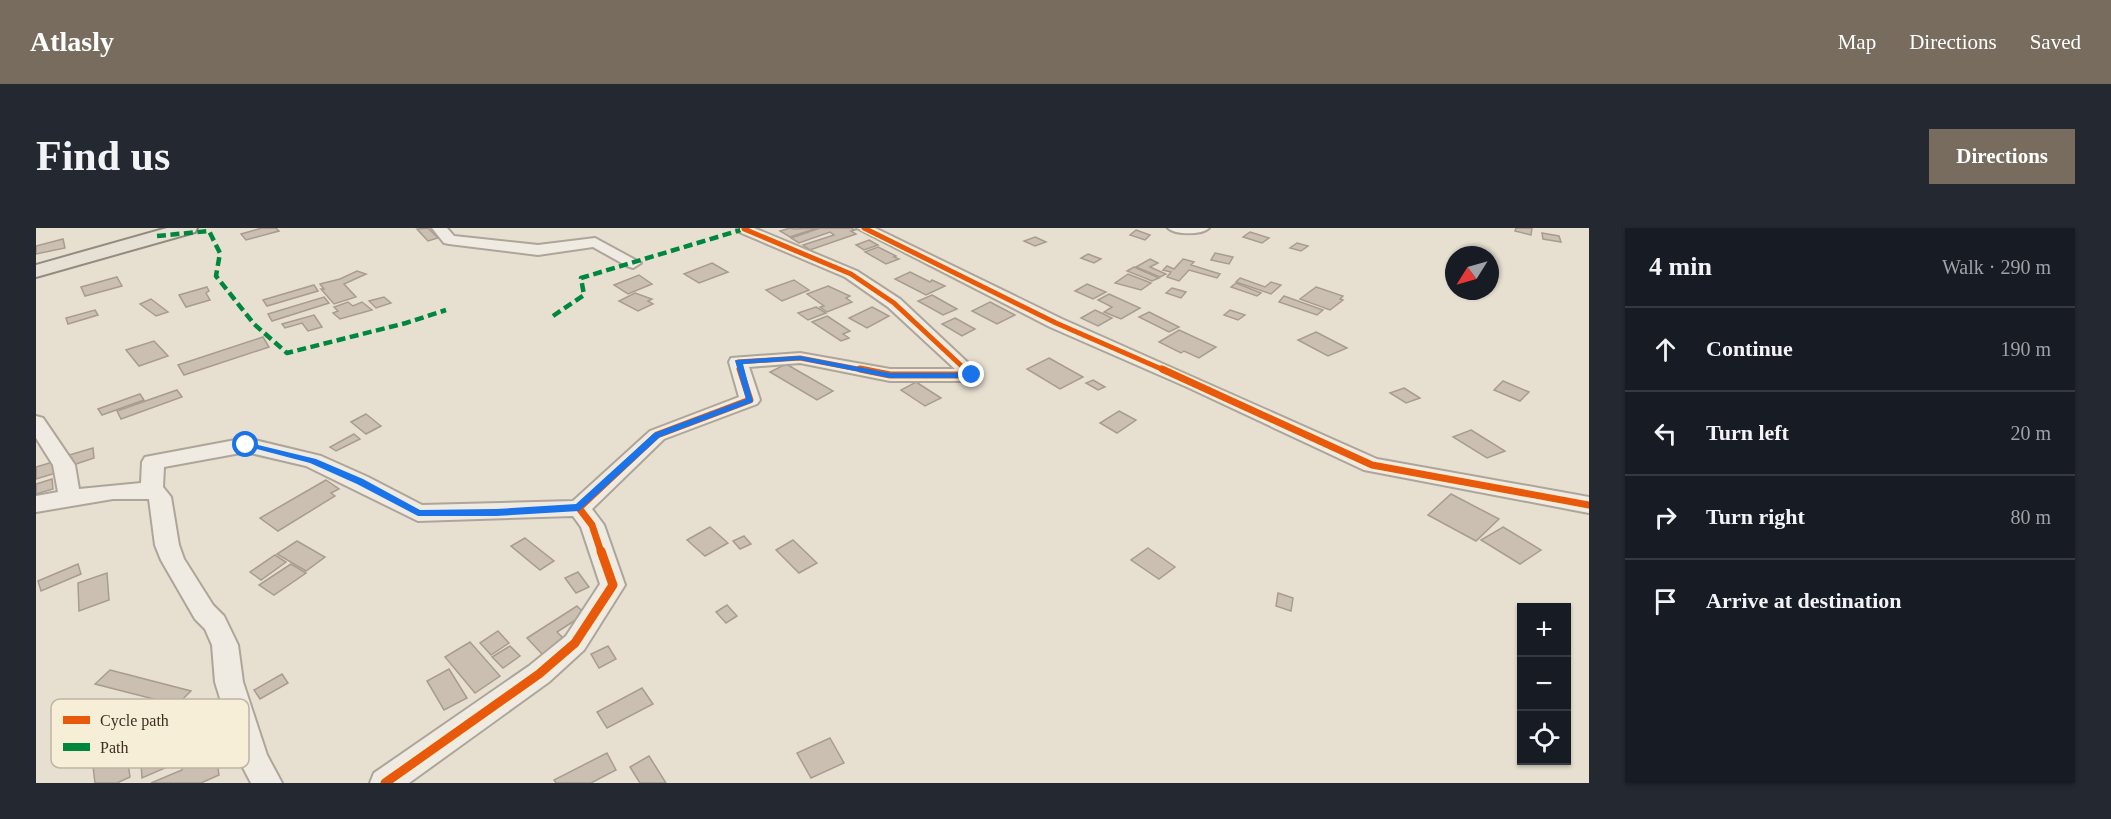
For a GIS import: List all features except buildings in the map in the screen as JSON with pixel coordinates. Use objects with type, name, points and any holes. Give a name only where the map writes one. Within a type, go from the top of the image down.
[{"type":"main road","points":[[36,271],[188,228]]},
{"type":"street","points":[[439,228],[449,240],[538,250],[595,242],[633,263]]},
{"type":"street","points":[[152,491],[153,462],[246,445],[313,461],[360,482],[418,513],[496,513],[579,508],[657,435],[750,400],[738,362],[800,358],[890,375],[972,375],[885,297],[851,274],[744,229],[747,228]]},
{"type":"street","points":[[864,228],[1056,323],[1194,383],[1372,465],[1589,505]]},
{"type":"street","points":[[1175,228],[1202,228]]},
{"type":"street","points":[[36,422],[64,465],[70,496]]},
{"type":"street","points":[[36,504],[70,496],[152,491],[160,497],[167,545],[173,560],[204,612],[215,623],[225,645],[229,682],[234,699]]},
{"type":"street","points":[[385,783],[539,674],[575,644],[613,585],[592,525],[579,508]]},
{"type":"street","points":[[249,744],[254,760],[267,783]]},
{"type":"marked path","points":[[553,316],[584,295],[581,278],[744,229]]},
{"type":"marked path","points":[[157,236],[209,231],[220,253],[216,276],[254,324],[287,353],[406,323],[446,310]]},
{"type":"cycle path","points":[[385,783],[539,674],[575,643],[613,585],[592,525],[579,508],[657,435],[750,400],[738,362],[800,358],[890,375],[972,375],[894,303],[851,274],[744,229],[747,228]]},
{"type":"cycle path","points":[[864,228],[1056,323],[1194,383],[1372,465],[1589,505]]},
{"type":"route","points":[[246,445],[313,461],[360,482],[418,513],[496,513],[579,508],[657,435],[750,400],[738,362],[800,358],[890,375],[972,375]]}]
